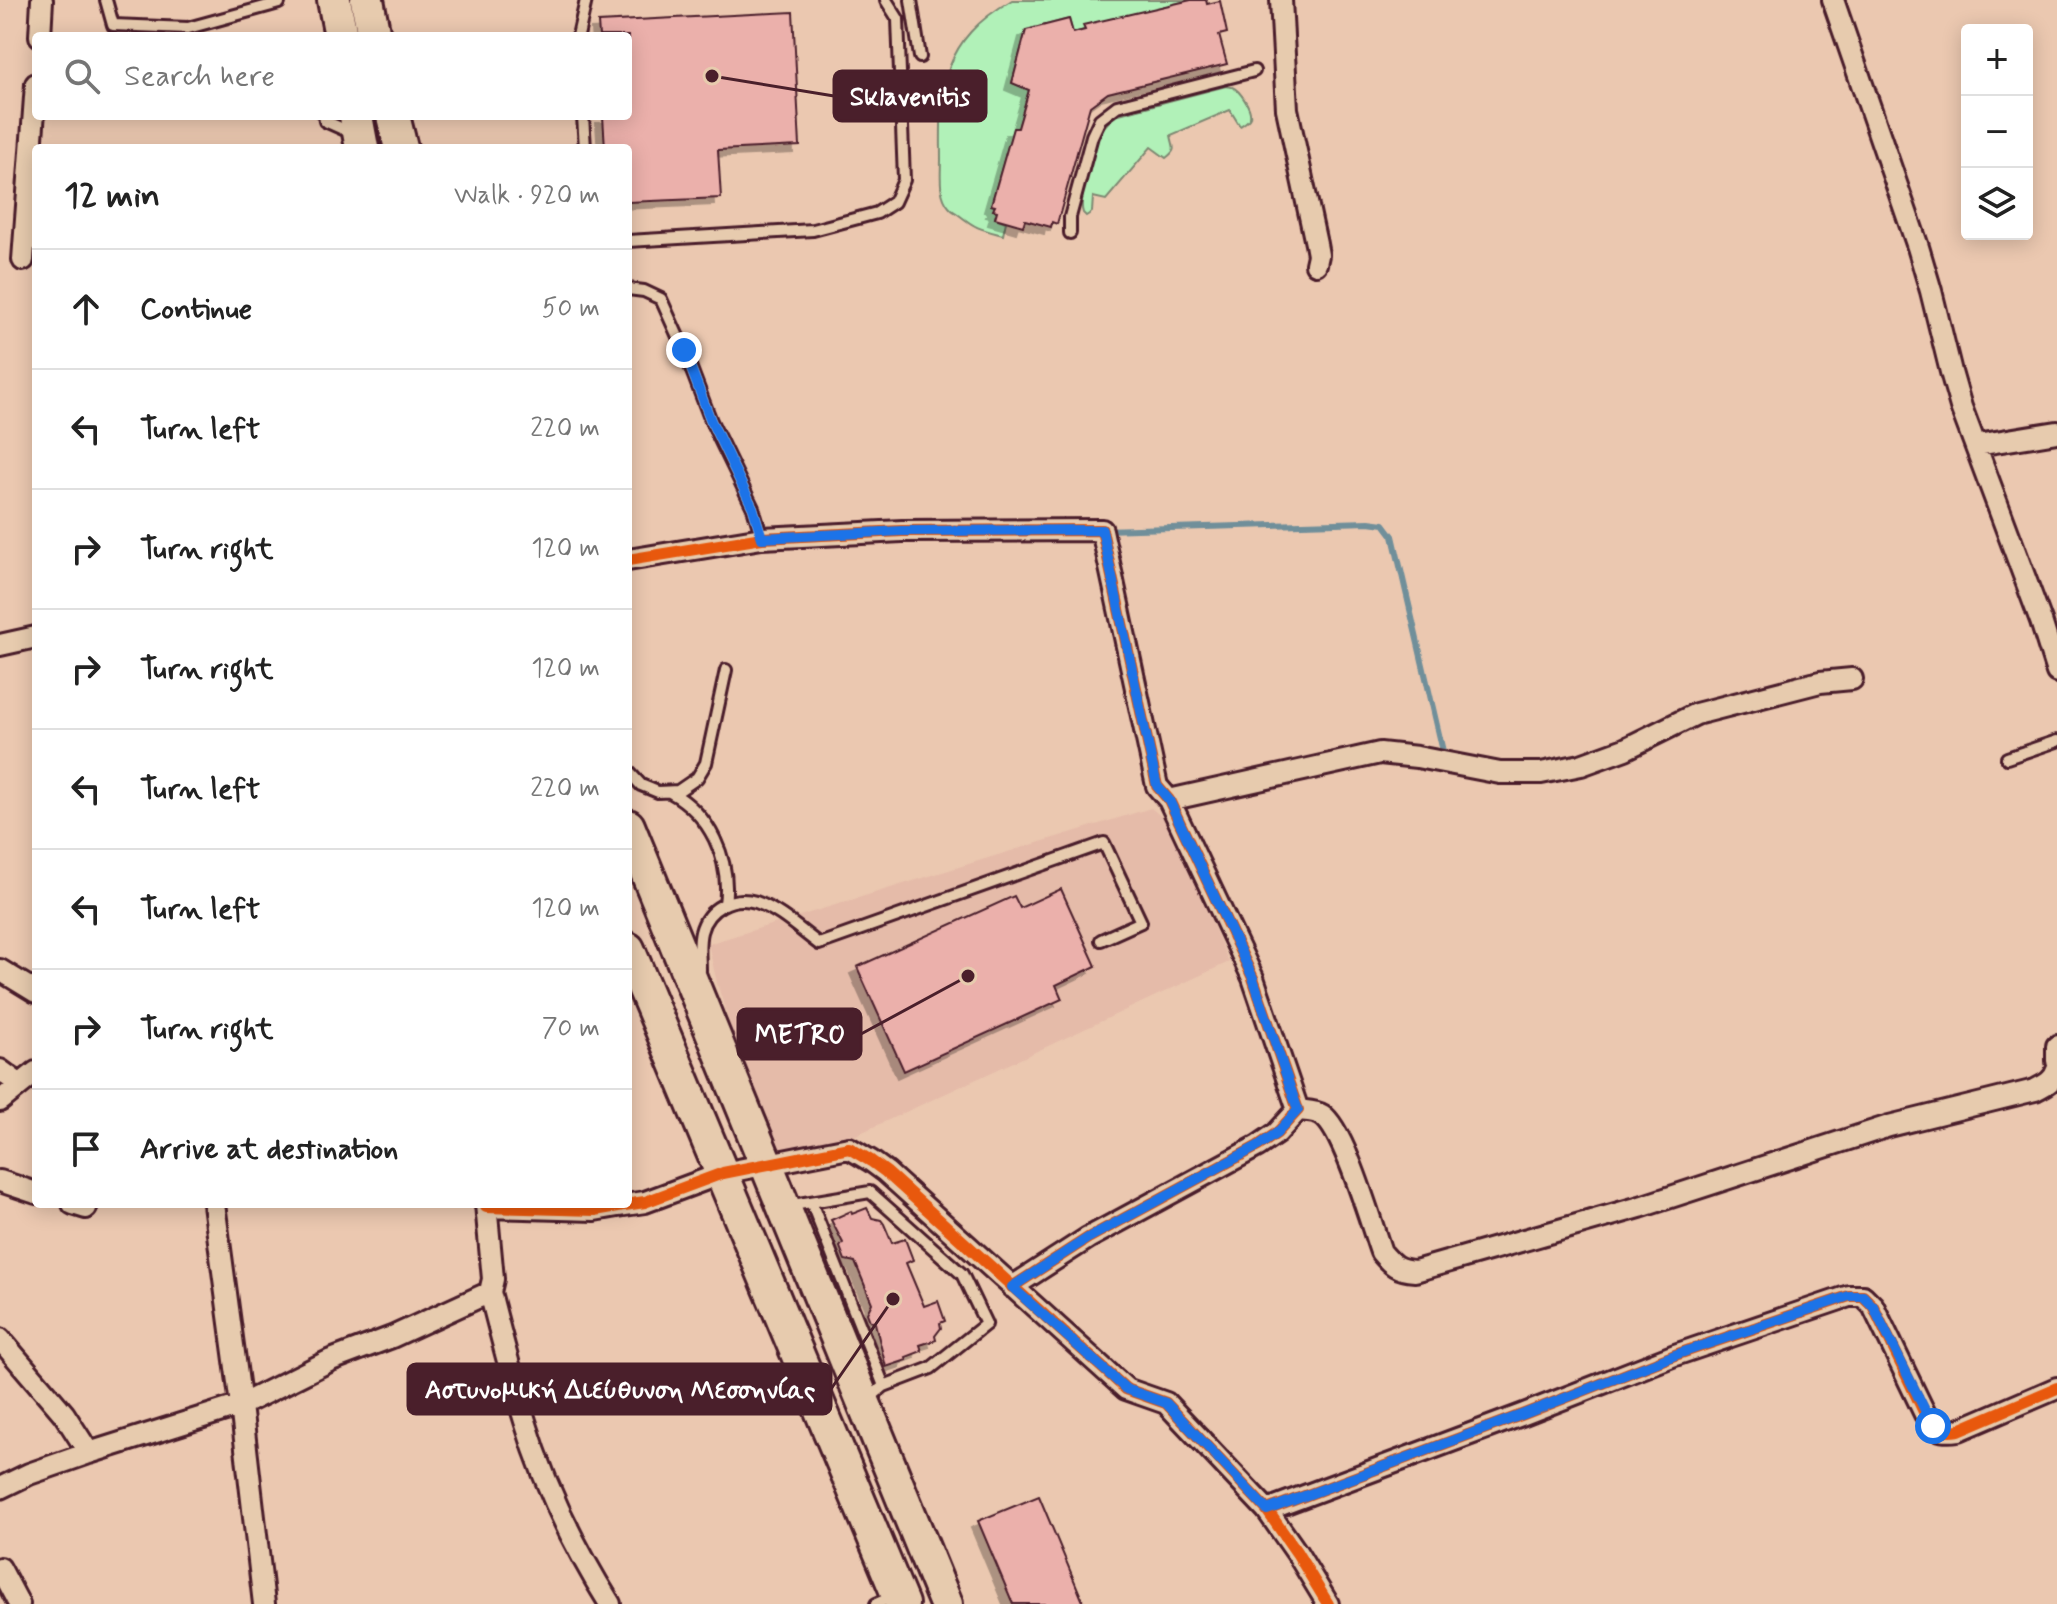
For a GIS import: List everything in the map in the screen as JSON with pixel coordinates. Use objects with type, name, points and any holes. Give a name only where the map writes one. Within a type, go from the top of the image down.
[{"type":"main road","points":[[334,0],[339,32]]},
{"type":"main road","points":[[367,0],[373,32]]},
{"type":"main road","points":[[394,120],[400,144]]},
{"type":"main road","points":[[632,836],[765,1164],[797,1204],[874,1394],[946,1604]]},
{"type":"main road","points":[[632,958],[723,1173],[892,1600]]},
{"type":"street","points":[[40,32],[42,0]]},
{"type":"street","points":[[1281,0],[1287,109],[1316,244],[1316,264]]},
{"type":"street","points":[[1833,0],[1918,247],[1956,390],[2055,666]]},
{"type":"street","points":[[23,260],[33,120]]},
{"type":"street","points":[[1977,445],[2057,432]]},
{"type":"street","points":[[632,559],[762,538],[902,531],[1102,530],[1157,786],[1169,800],[1253,978],[1298,1110]]},
{"type":"street","points":[[0,645],[32,638]]},
{"type":"street","points":[[1169,800],[1380,753],[1500,773],[1541,773],[1581,765],[1625,749],[1696,714],[1820,682],[1852,679]]},
{"type":"street","points":[[0,970],[32,990]]},
{"type":"street","points":[[2057,1046],[2057,1061]]},
{"type":"street","points":[[0,1070],[19,1084]]},
{"type":"street","points":[[1298,1110],[1322,1114],[1334,1128],[1344,1146],[1381,1252],[1400,1270],[1415,1271],[1640,1207],[1889,1126],[2035,1090],[2055,1077],[2057,1070]]},
{"type":"street","points":[[0,1101],[32,1075]]},
{"type":"street","points":[[1012,1287],[1088,1238],[1258,1146],[1277,1133],[1298,1110]]},
{"type":"street","points":[[632,1204],[723,1173],[849,1148],[886,1172],[1126,1389],[1166,1403],[1267,1510],[1328,1604]]},
{"type":"street","points":[[0,1181],[32,1192]]},
{"type":"street","points":[[215,1208],[264,1604]]},
{"type":"street","points":[[486,1208],[493,1279],[490,1292],[526,1424],[548,1483],[610,1604]]},
{"type":"street","points":[[551,1208],[608,1208]]},
{"type":"street","points":[[0,1488],[29,1474],[89,1453],[241,1405],[331,1360],[392,1337],[490,1292]]},
{"type":"street","points":[[1267,1510],[1675,1355],[1849,1296],[1863,1296],[1873,1306],[1925,1414],[1933,1426],[1944,1432],[1959,1430],[2057,1388]]},
{"type":"street","points":[[0,1339],[64,1414],[89,1453]]},
{"type":"street","points":[[0,1568],[19,1604]]},
{"type":"lane","points":[[106,0],[113,25],[188,28],[279,3],[278,0]]},
{"type":"lane","points":[[579,32],[586,0]]},
{"type":"lane","points":[[632,241],[813,230],[877,213],[894,202],[904,180],[898,19],[886,0]]},
{"type":"lane","points":[[911,0],[920,57]]},
{"type":"lane","points":[[1070,233],[1070,217],[1092,136],[1104,114],[1126,103],[1254,71]]},
{"type":"lane","points":[[325,120],[359,133]]},
{"type":"lane","points":[[583,120],[585,144]]},
{"type":"lane","points":[[632,290],[661,299],[711,421],[753,508],[762,538]]},
{"type":"lane","points":[[632,776],[646,788],[658,792],[682,789],[693,783],[704,769],[726,670]]},
{"type":"lane","points":[[2007,758],[2057,741]]},
{"type":"lane","points":[[670,792],[699,815],[717,843],[725,867],[725,904]]},
{"type":"lane","points":[[702,1008],[701,931],[710,914],[725,904],[743,900],[761,905],[787,920],[819,944],[1104,843],[1141,922],[1101,940]]},
{"type":"lane","points":[[797,1204],[870,1192],[962,1274],[986,1324],[931,1368],[874,1394]]},
{"type":"shaded area","points":[[1151,808],[1168,822],[1229,962],[843,1141],[778,1155],[739,1054],[708,944]]},
{"type":"green space","points":[[1012,0],[1191,0],[1083,26],[1085,30],[1073,33],[1069,19],[1026,30],[1012,83],[1029,90],[1018,128],[1013,129],[991,205],[997,211],[995,218],[1006,222],[1003,235],[975,226],[945,202],[941,184],[942,109],[944,87],[958,49],[971,32]]},
{"type":"green space","points":[[1226,86],[1235,89],[1245,100],[1250,114],[1247,121],[1240,126],[1230,110],[1171,135],[1174,148],[1170,155],[1166,158],[1151,147],[1106,200],[1093,197],[1092,212],[1086,216],[1083,213],[1084,185],[1090,159],[1101,132],[1111,120],[1119,114]]},
{"type":"building","points":[[1191,0],[1206,0],[1207,4],[1220,1],[1227,33],[1219,35],[1227,64],[1108,93],[1090,106],[1057,224],[1052,222],[1051,227],[1025,220],[1023,226],[995,218],[997,211],[991,205],[1013,128],[1018,128],[1029,90],[1012,83],[1026,30],[1069,19],[1073,33],[1085,30],[1083,25]]},
{"type":"building","points":[[793,12],[800,146],[718,150],[721,198],[632,202],[632,144],[605,144],[603,120],[632,120],[632,32],[599,32],[598,22]]},
{"type":"building","points":[[1061,889],[1096,966],[1056,985],[1062,999],[904,1071],[857,967],[1014,896],[1020,908]]},
{"type":"building","points":[[867,1208],[872,1218],[884,1224],[892,1243],[905,1239],[913,1260],[906,1263],[924,1306],[938,1301],[945,1321],[940,1323],[936,1340],[920,1345],[922,1351],[886,1367],[875,1323],[870,1321],[867,1313],[872,1303],[855,1262],[845,1260],[840,1247],[843,1243],[831,1220]]},
{"type":"building","points":[[1039,1496],[1084,1604],[1013,1604],[978,1521]]},
{"type":"waterway","points":[[1104,530],[1384,524],[1393,536],[1445,760]]},
{"type":"cycle path","points":[[632,559],[762,538],[902,531],[1102,530],[1157,786],[1169,800],[1253,978],[1298,1110],[1277,1133],[1258,1146],[1088,1238],[1012,1287]]},
{"type":"cycle path","points":[[632,1204],[723,1173],[849,1148],[886,1172],[1126,1389],[1166,1403],[1267,1510],[1328,1604]]},
{"type":"cycle path","points":[[522,1208],[608,1208]]},
{"type":"cycle path","points":[[1267,1510],[1675,1355],[1849,1296],[1863,1296],[1873,1306],[1925,1414],[1939,1429],[1959,1430],[2057,1388]]},
{"type":"place","name":"Sklavenitis","points":[[712,76]]},
{"type":"place","name":"METRO","points":[[968,976]]},
{"type":"place","name":"Αστυνομική Διεύθυνση Μεσσηνίας","points":[[893,1299]]},
{"type":"route","points":[[684,350],[711,421],[753,508],[762,538],[902,531],[1102,530],[1157,786],[1169,800],[1253,978],[1298,1110],[1277,1133],[1258,1146],[1088,1238],[1012,1287],[1126,1389],[1166,1403],[1267,1510],[1675,1355],[1849,1296],[1863,1296],[1873,1306],[1933,1426]]}]
